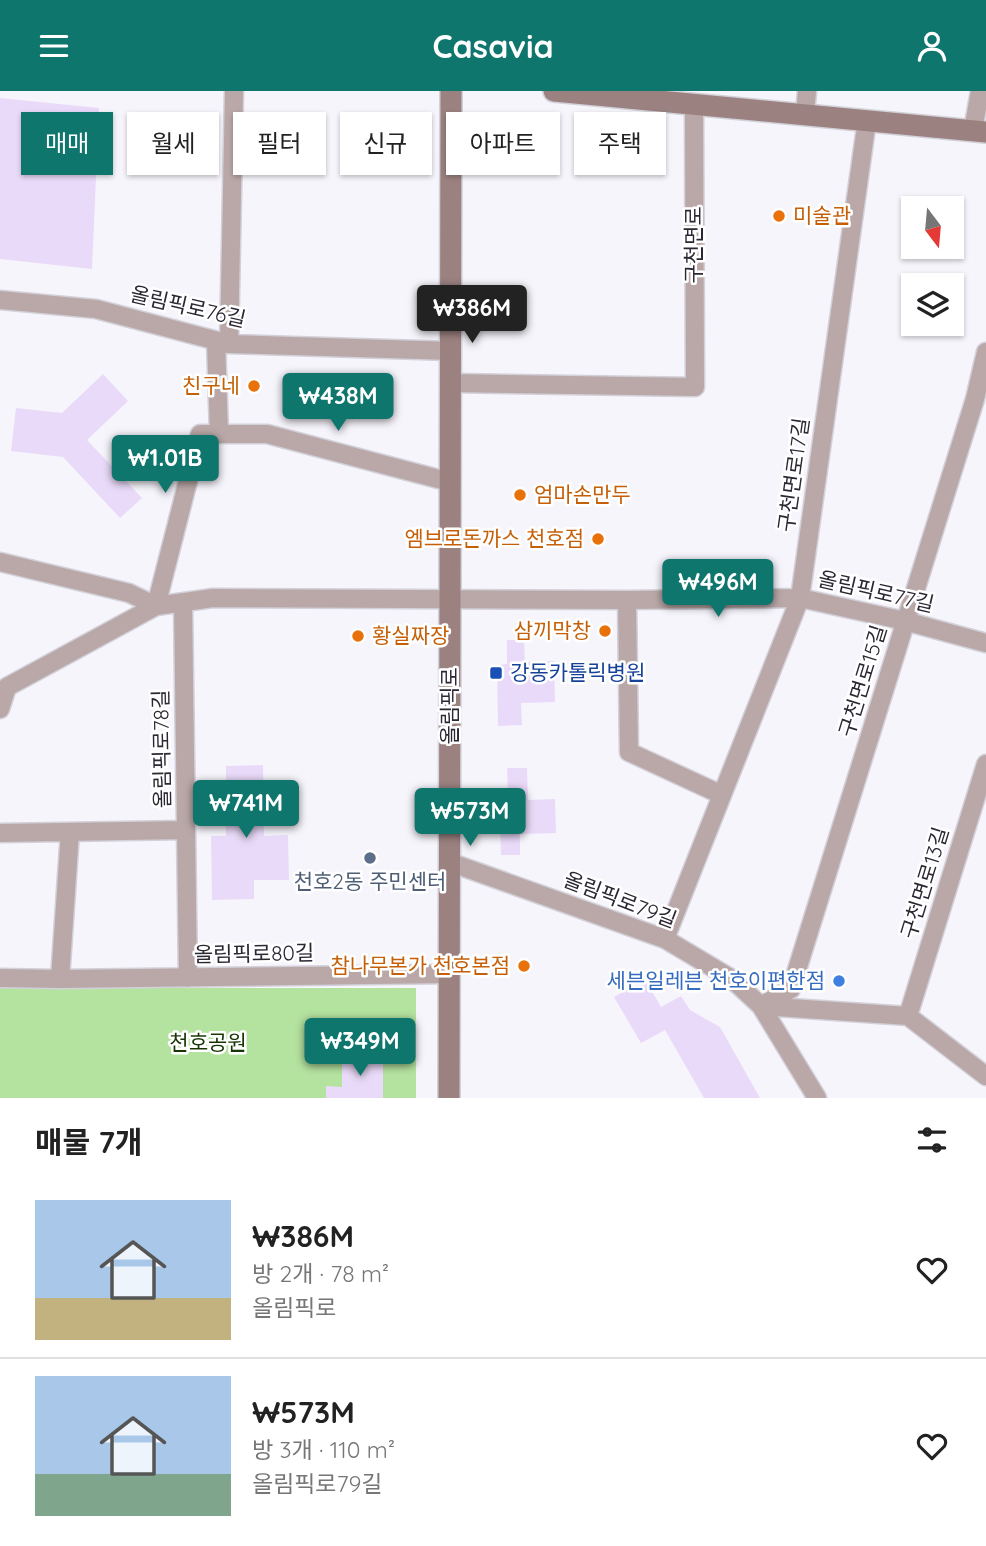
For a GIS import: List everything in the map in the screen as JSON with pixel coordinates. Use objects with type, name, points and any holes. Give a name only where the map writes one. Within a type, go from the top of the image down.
[{"type":"main road","name":"올림픽로","points":[[449,1098],[451,91]]},
{"type":"main road","points":[[554,91],[979,131]]},
{"type":"street","points":[[219,434],[234,91]]},
{"type":"street","points":[[806,114],[807,91]]},
{"type":"street","points":[[979,131],[980,91]]},
{"type":"street","name":"구천면로","points":[[451,383],[695,387],[694,104]]},
{"type":"street","name":"구천면로17길","points":[[666,939],[800,598],[867,120]]},
{"type":"street","name":"올림픽로76길","points":[[0,300],[96,309],[222,342],[451,351]]},
{"type":"street","name":"구천면로15길","points":[[761,1006],[791,989],[975,399],[986,352]]},
{"type":"street","points":[[156,607],[200,434],[267,434],[450,482]]},
{"type":"street","points":[[0,562],[129,593],[156,607]]},
{"type":"street","name":"올림픽로77길","points":[[450,599],[800,598],[905,621],[986,643]]},
{"type":"street","points":[[0,709],[7,687],[156,607],[213,599],[450,599]]},
{"type":"street","points":[[627,600],[629,752],[722,795]]},
{"type":"street","name":"올림픽로78길","points":[[183,603],[188,978]]},
{"type":"street","name":"구천면로13길","points":[[908,1016],[986,764]]},
{"type":"street","points":[[0,833],[186,830]]},
{"type":"street","points":[[60,979],[70,832]]},
{"type":"street","name":"올림픽로79길","points":[[449,862],[666,939],[732,979],[761,1006],[817,1098]]},
{"type":"street","name":"올림픽로80길","points":[[0,978],[449,974]]},
{"type":"street","points":[[761,1006],[908,1016],[986,1076]]},
{"type":"green space","name":"천호공원","points":[[0,984],[61,988],[416,988],[416,1098],[0,1098]]},
{"type":"building","points":[[0,98],[99,108],[99,112],[21,112],[21,175],[96,175],[92,269],[0,259]]},
{"type":"building","points":[[103,374],[128,401],[87,440],[142,498],[120,518],[63,457],[11,451],[16,408],[62,413]]},
{"type":"building","points":[[507,640],[524,640],[525,662],[554,661],[555,702],[521,703],[522,725],[498,726],[497,665],[507,664]]},
{"type":"building","points":[[263,765],[264,836],[288,835],[289,880],[254,880],[254,899],[212,900],[211,836],[226,836],[226,766]]},
{"type":"building","points":[[507,768],[527,768],[528,800],[555,799],[556,833],[520,834],[520,855],[501,855],[499,794],[508,793]]},
{"type":"building","points":[[645,979],[661,1007],[681,996],[690,1010],[720,1027],[760,1098],[704,1098],[665,1030],[641,1043],[614,997]]},
{"type":"building","points":[[342,1054],[383,1054],[383,1098],[326,1098],[326,1086],[342,1087]]},
{"type":"place","name":"미술관","points":[[779,216]]},
{"type":"place","name":"친구네","points":[[254,386]]},
{"type":"place","name":"엄마손만두","points":[[520,495]]},
{"type":"place","name":"엠브로돈까스 천호점","points":[[598,539]]},
{"type":"place","name":"삼끼막창","points":[[605,631]]},
{"type":"place","name":"황실짜장","points":[[358,636]]},
{"type":"place","name":"강동카톨릭병원","points":[[496,673]]},
{"type":"place","name":"천호2동 주민센터","points":[[370,858]]},
{"type":"place","name":"참나무본가 천호본점","points":[[524,966]]},
{"type":"place","name":"세븐일레븐 천호이편한점","points":[[839,981]]}]
